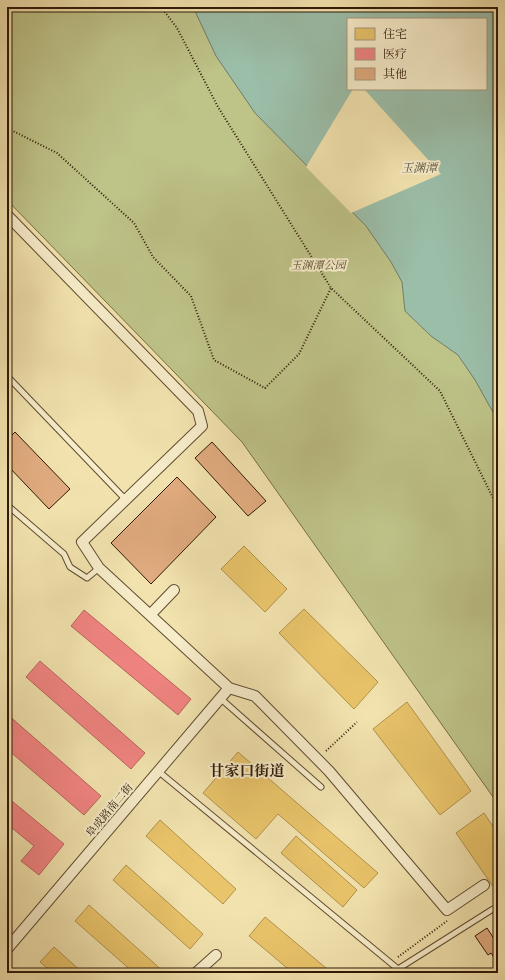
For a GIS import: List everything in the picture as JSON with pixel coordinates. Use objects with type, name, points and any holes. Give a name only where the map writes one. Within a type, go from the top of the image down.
[{"type":"street","points":[[7,215],[198,411],[202,426],[82,542],[99,568],[229,688],[255,696],[329,771],[447,910],[484,885]]},
{"type":"street","points":[[150,615],[174,590]]},
{"type":"street","name":"阜成路南二街","points":[[7,949],[229,688]]},
{"type":"street","points":[[196,973],[216,955]]},
{"type":"lane","points":[[7,376],[126,500]]},
{"type":"lane","points":[[7,505],[64,554],[70,567],[87,578],[99,568]]},
{"type":"lane","points":[[220,698],[321,787]]},
{"type":"lane","points":[[158,771],[398,969],[409,973]]},
{"type":"lane","points":[[398,969],[494,909]]},
{"type":"path","points":[[161,7],[177,28],[218,107],[331,288],[440,391],[498,508]]},
{"type":"path","points":[[11,130],[57,153],[134,222],[152,257],[191,296],[214,360],[264,388],[299,354],[331,288]]},
{"type":"path","points":[[317,759],[357,722]]},
{"type":"path","points":[[391,963],[414,944],[453,917],[447,910]]},
{"type":"green space","name":"玉渊潭公园","points":[[7,7],[498,7],[498,804],[242,442],[7,200]]},
{"type":"water","name":"玉渊潭","points":[[193,7],[498,7],[498,421],[475,380],[458,355],[431,336],[405,311],[402,282],[391,262],[366,226],[255,113],[216,56]]},
{"type":"pier","points":[[352,90],[365,90],[441,174],[351,213],[306,167]]},
{"type":"building: 住宅","points":[[244,546],[287,589],[265,612],[221,569]]},
{"type":"building: 住宅","points":[[304,609],[378,682],[354,709],[279,633]]},
{"type":"building: 住宅","points":[[407,702],[471,791],[440,815],[373,729]]},
{"type":"building: 住宅","points":[[238,752],[378,873],[364,888],[278,814],[256,839],[203,793]]},
{"type":"building: 住宅","points":[[484,813],[498,834],[498,886],[494,888],[456,833]]},
{"type":"building: 住宅","points":[[160,820],[236,889],[223,904],[146,836]]},
{"type":"building: 住宅","points":[[296,836],[357,890],[343,907],[281,853]]},
{"type":"building: 住宅","points":[[126,865],[203,934],[190,949],[113,880]]},
{"type":"building: 住宅","points":[[89,905],[165,973],[134,973],[75,921]]},
{"type":"building: 住宅","points":[[265,917],[332,973],[293,973],[249,936]]},
{"type":"building: 住宅","points":[[54,947],[83,973],[53,973],[40,962]]},
{"type":"building: 医疗","points":[[84,610],[191,699],[178,715],[71,626]]},
{"type":"building: 医疗","points":[[40,661],[145,753],[131,769],[26,677]]},
{"type":"building: 医疗","points":[[7,714],[101,796],[84,815],[7,749]]},
{"type":"building: 医疗","points":[[7,797],[64,844],[39,875],[21,861],[34,846],[7,824]]},
{"type":"building: 其他","points":[[15,432],[70,489],[49,509],[7,465],[7,440]]},
{"type":"building: 其他","points":[[212,442],[266,501],[248,516],[195,458]]},
{"type":"building: 其他","points":[[177,477],[216,517],[151,584],[111,543]]},
{"type":"building: 其他","points":[[487,928],[498,945],[498,964],[491,953],[488,955],[475,936]]},
{"type":"district","name":"甘家口街道","points":[[247,771]]}]
